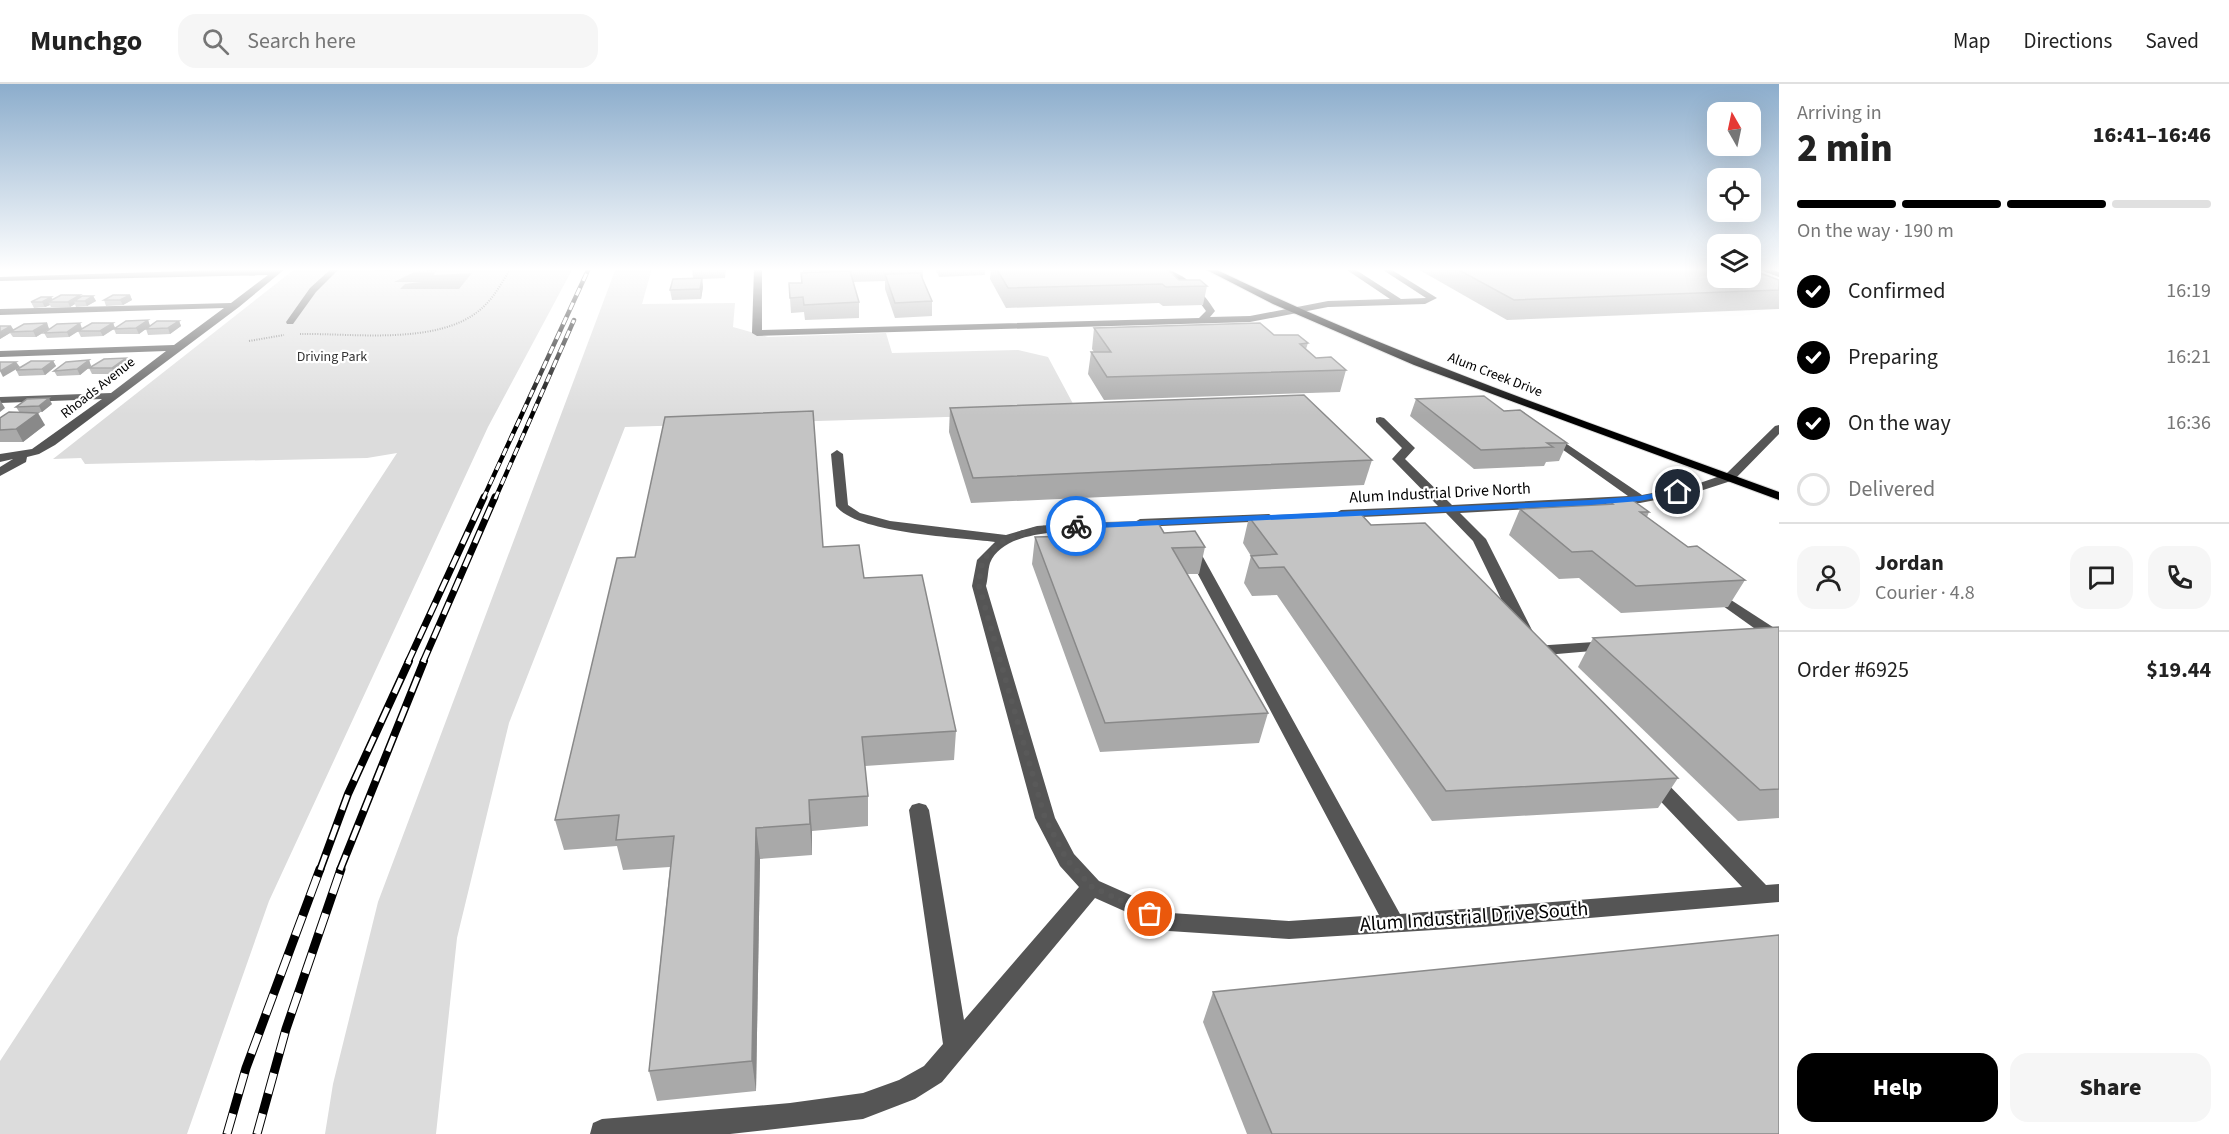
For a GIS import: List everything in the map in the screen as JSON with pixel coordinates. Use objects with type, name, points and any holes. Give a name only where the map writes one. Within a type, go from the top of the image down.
[{"type":"main road","name":"Alum Creek Drive","points":[[1308,317],[1379,347],[1779,496]]},
{"type":"street","name":"Rhoads Avenue","points":[[0,458],[14,458],[35,452],[218,317]]},
{"type":"street","points":[[290,322],[294,317]]},
{"type":"street","points":[[757,317],[757,333],[1254,317]]},
{"type":"street","points":[[1202,320],[1205,317]]},
{"type":"street","points":[[1243,319],[1250,326]]},
{"type":"street","points":[[1164,321],[1175,334]]},
{"type":"street","points":[[1086,323],[1098,337]]},
{"type":"street","points":[[0,354],[175,348]]},
{"type":"street","points":[[0,400],[111,396]]},
{"type":"street","points":[[1380,420],[1409,448],[1398,459],[1479,539],[1534,651],[1547,668]]},
{"type":"street","points":[[1539,428],[1640,499]]},
{"type":"street","points":[[1730,477],[1778,431]]},
{"type":"street","points":[[0,472],[35,452]]},
{"type":"street","points":[[837,454],[842,506],[855,516],[890,525],[1006,539],[1037,530],[1107,525]]},
{"type":"street","name":"Alum Industrial Drive North","points":[[1330,515],[1640,499],[1697,488],[1730,477]]},
{"type":"street","points":[[1590,503],[1610,517]]},
{"type":"street","points":[[1130,524],[1283,517]]},
{"type":"street","points":[[1176,522],[1394,923]]},
{"type":"street","points":[[602,1132],[790,1116],[863,1106],[906,1090],[933,1074],[1092,887],[1067,860],[1045,818],[979,586],[984,560],[1006,539]]},
{"type":"street","points":[[1706,587],[1776,635]]},
{"type":"street","points":[[1749,637],[1776,635]]},
{"type":"street","points":[[1534,651],[1630,644]]},
{"type":"street","points":[[1641,768],[1770,893]]},
{"type":"street","points":[[919,810],[956,1048]]},
{"type":"street","name":"Alum Industrial Drive South","points":[[1092,887],[1169,922],[1289,930],[1770,893]]},
{"type":"path","points":[[297,334],[398,333],[454,323],[467,317]]},
{"type":"path","points":[[249,341],[288,335]]},
{"type":"green space","name":"Driving Park","points":[[234,317],[547,317],[488,427],[269,901],[187,1134],[0,1134],[0,1061],[397,453],[367,458],[85,464],[81,458],[53,459]]},
{"type":"green space","points":[[598,317],[734,317],[733,327],[768,337],[886,333],[892,353],[1018,350],[1048,357],[1078,413],[625,427],[509,723],[457,938],[436,1134],[325,1134],[333,1084],[378,902]]},
{"type":"building","points":[[148,320],[136,328],[114,329],[126,321]]},
{"type":"building","points":[[157,321],[179,321],[168,328],[146,329]]},
{"type":"building","points":[[47,323],[33,331],[10,332],[24,324]]},
{"type":"building","points":[[80,323],[67,332],[44,333],[57,324]]},
{"type":"building","points":[[92,323],[113,323],[100,331],[78,331]]},
{"type":"building","points":[[1260,323],[1274,335],[1298,335],[1308,343],[1300,344],[1316,358],[1331,357],[1346,370],[1107,377],[1091,352],[1111,352],[1094,328]]},
{"type":"building","points":[[0,326],[11,326],[0,332]]},
{"type":"building","points":[[126,358],[112,368],[89,368],[104,359]]},
{"type":"building","points":[[89,360],[77,369],[54,371],[66,362]]},
{"type":"building","points":[[31,361],[53,361],[42,369],[16,370]]},
{"type":"building","points":[[0,362],[16,362],[0,371]]},
{"type":"building","points":[[1304,395],[1372,460],[973,478],[950,408]]},
{"type":"building","points":[[1484,396],[1504,411],[1520,410],[1567,443],[1547,443],[1553,447],[1481,450],[1416,399]]},
{"type":"building","points":[[49,398],[39,406],[16,407],[27,399]]},
{"type":"building","points":[[813,411],[823,547],[859,545],[864,578],[922,575],[956,731],[862,737],[868,796],[809,800],[810,824],[756,828],[752,1061],[649,1071],[674,836],[616,840],[619,815],[555,820],[617,558],[635,557],[665,417]]},
{"type":"building","points":[[9,412],[38,413],[16,429],[0,430],[0,418]]},
{"type":"building","points":[[1631,499],[1649,512],[1640,512],[1688,547],[1697,546],[1745,580],[1636,586],[1592,551],[1572,552],[1520,509],[1613,504],[1608,500]]},
{"type":"building","points":[[1359,512],[1371,525],[1425,523],[1678,778],[1446,791],[1284,567],[1259,568],[1251,556],[1277,554],[1249,517]]},
{"type":"building","points":[[1157,521],[1164,533],[1195,531],[1205,547],[1172,548],[1268,713],[1105,723],[1035,537],[1075,536],[1070,524]]},
{"type":"building","points":[[1779,627],[1779,789],[1760,790],[1593,638]]},
{"type":"building","points":[[1779,935],[1779,1134],[1272,1134],[1213,992]]},
{"type":"railway","points":[[483,499],[567,317]]},
{"type":"railway","points":[[495,499],[574,320]]},
{"type":"railway","points":[[408,662],[484,497]]},
{"type":"railway","points":[[423,662],[495,497]]},
{"type":"railway","points":[[320,870],[348,794],[409,661]]},
{"type":"railway","points":[[340,870],[424,661]]},
{"type":"railway","points":[[227,1134],[246,1068],[320,869]]},
{"type":"railway","points":[[257,1134],[286,1029],[341,869]]},
{"type":"way so far","points":[[1076,526],[1037,530],[1006,539],[984,560],[979,586],[1045,818],[1067,860],[1092,887],[1150,914]]},
{"type":"route","points":[[1076,526],[1590,503],[1640,499],[1678,492]]}]
